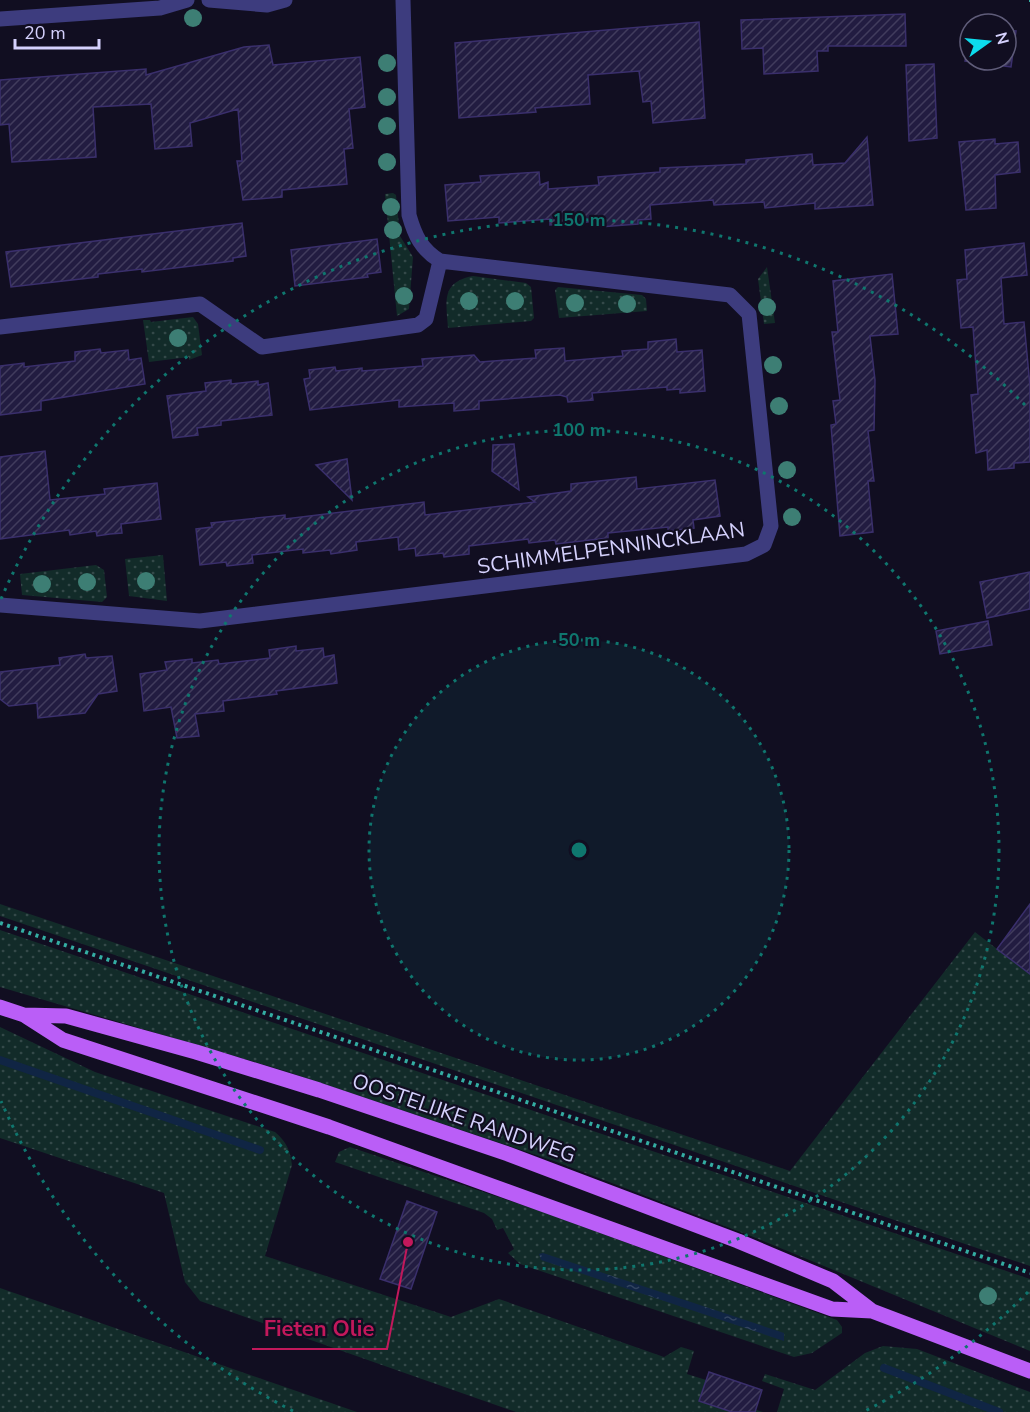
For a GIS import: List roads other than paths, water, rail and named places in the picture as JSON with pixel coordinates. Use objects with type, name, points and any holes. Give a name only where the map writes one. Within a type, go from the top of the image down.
[{"type":"main road","name":"OOSTELIJKE RANDWEG","points":[[0,1007],[24,1016],[63,1040],[329,1127],[832,1309],[872,1311]]},
{"type":"main road","name":"OOSTELIJKE RANDWEG","points":[[24,1016],[66,1016],[196,1052],[319,1090],[508,1154],[738,1240],[833,1281],[872,1311],[1030,1371]]},
{"type":"street","points":[[0,19],[160,8],[187,0]]},
{"type":"street","points":[[208,0],[267,5],[285,0]]},
{"type":"street","points":[[0,327],[200,304],[262,347],[418,325],[426,319],[440,261],[424,251],[414,233],[409,216],[403,0]]},
{"type":"street","name":"SCHIMMELPENNINCKLAAN","points":[[0,605],[200,621],[746,554],[764,545],[771,526],[749,315],[730,295],[440,261]]},
{"type":"water","points":[[543,1253],[784,1333],[784,1341],[541,1260],[539,1254]]},
{"type":"waterway","points":[[0,1060],[260,1150]]},
{"type":"waterway","points":[[884,1368],[999,1412]]},
{"type":"place","name":"Fieten Olie","points":[[408,1242]]}]
